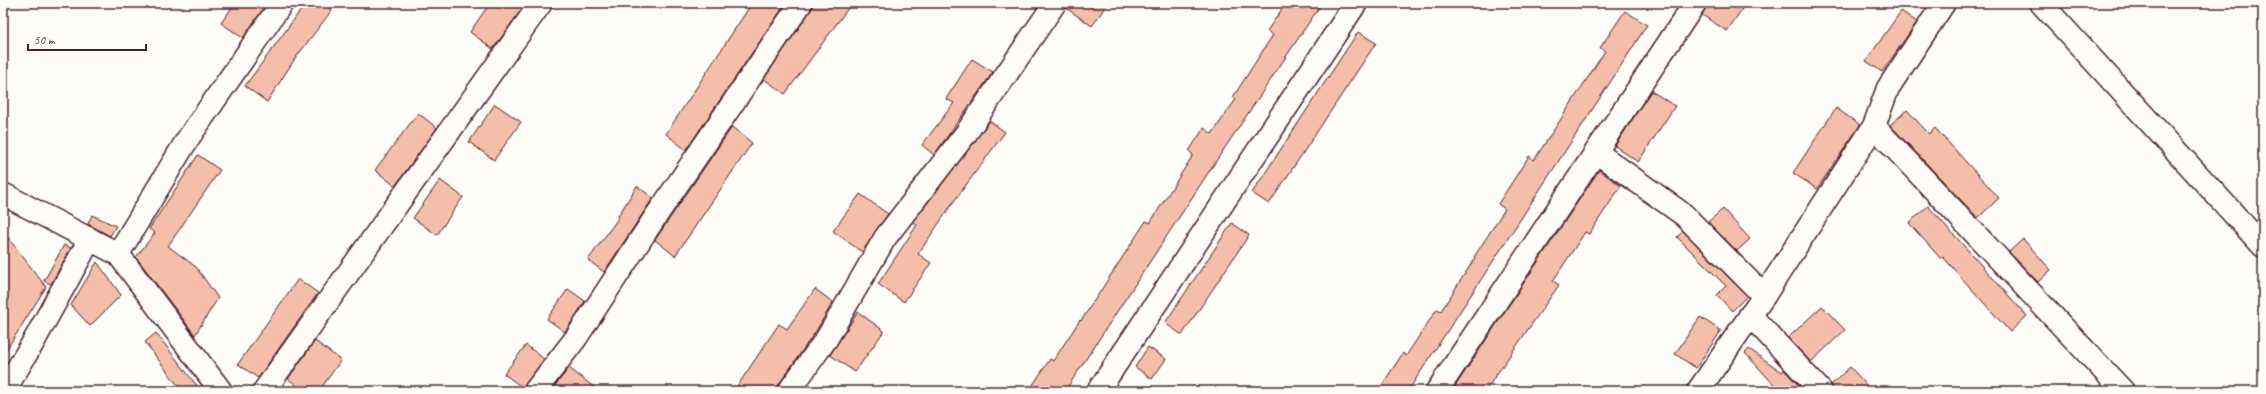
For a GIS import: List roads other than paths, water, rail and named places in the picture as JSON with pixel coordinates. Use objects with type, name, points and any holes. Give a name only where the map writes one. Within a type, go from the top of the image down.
[{"type":"street","points":[[118,254],[187,140],[282,3]]},
{"type":"street","points":[[264,391],[541,3]]},
{"type":"street","points":[[535,391],[576,338],[656,216],[801,3]]},
{"type":"street","points":[[789,391],[827,338],[885,238],[967,132],[1055,3]]},
{"type":"street","points":[[1098,391],[1356,3]]},
{"type":"street","points":[[1437,391],[1695,3]]},
{"type":"street","points":[[1698,391],[1764,296],[1874,126],[1888,88],[1944,3]]},
{"type":"street","points":[[2041,3],[2263,246]]},
{"type":"street","points":[[1874,126],[2123,391]]},
{"type":"street","points":[[1596,152],[1684,215],[1764,296]]},
{"type":"street","points":[[3,194],[118,254],[221,391]]},
{"type":"street","points":[[4,391],[90,239]]},
{"type":"street","points":[[1750,315],[1821,391]]}]
